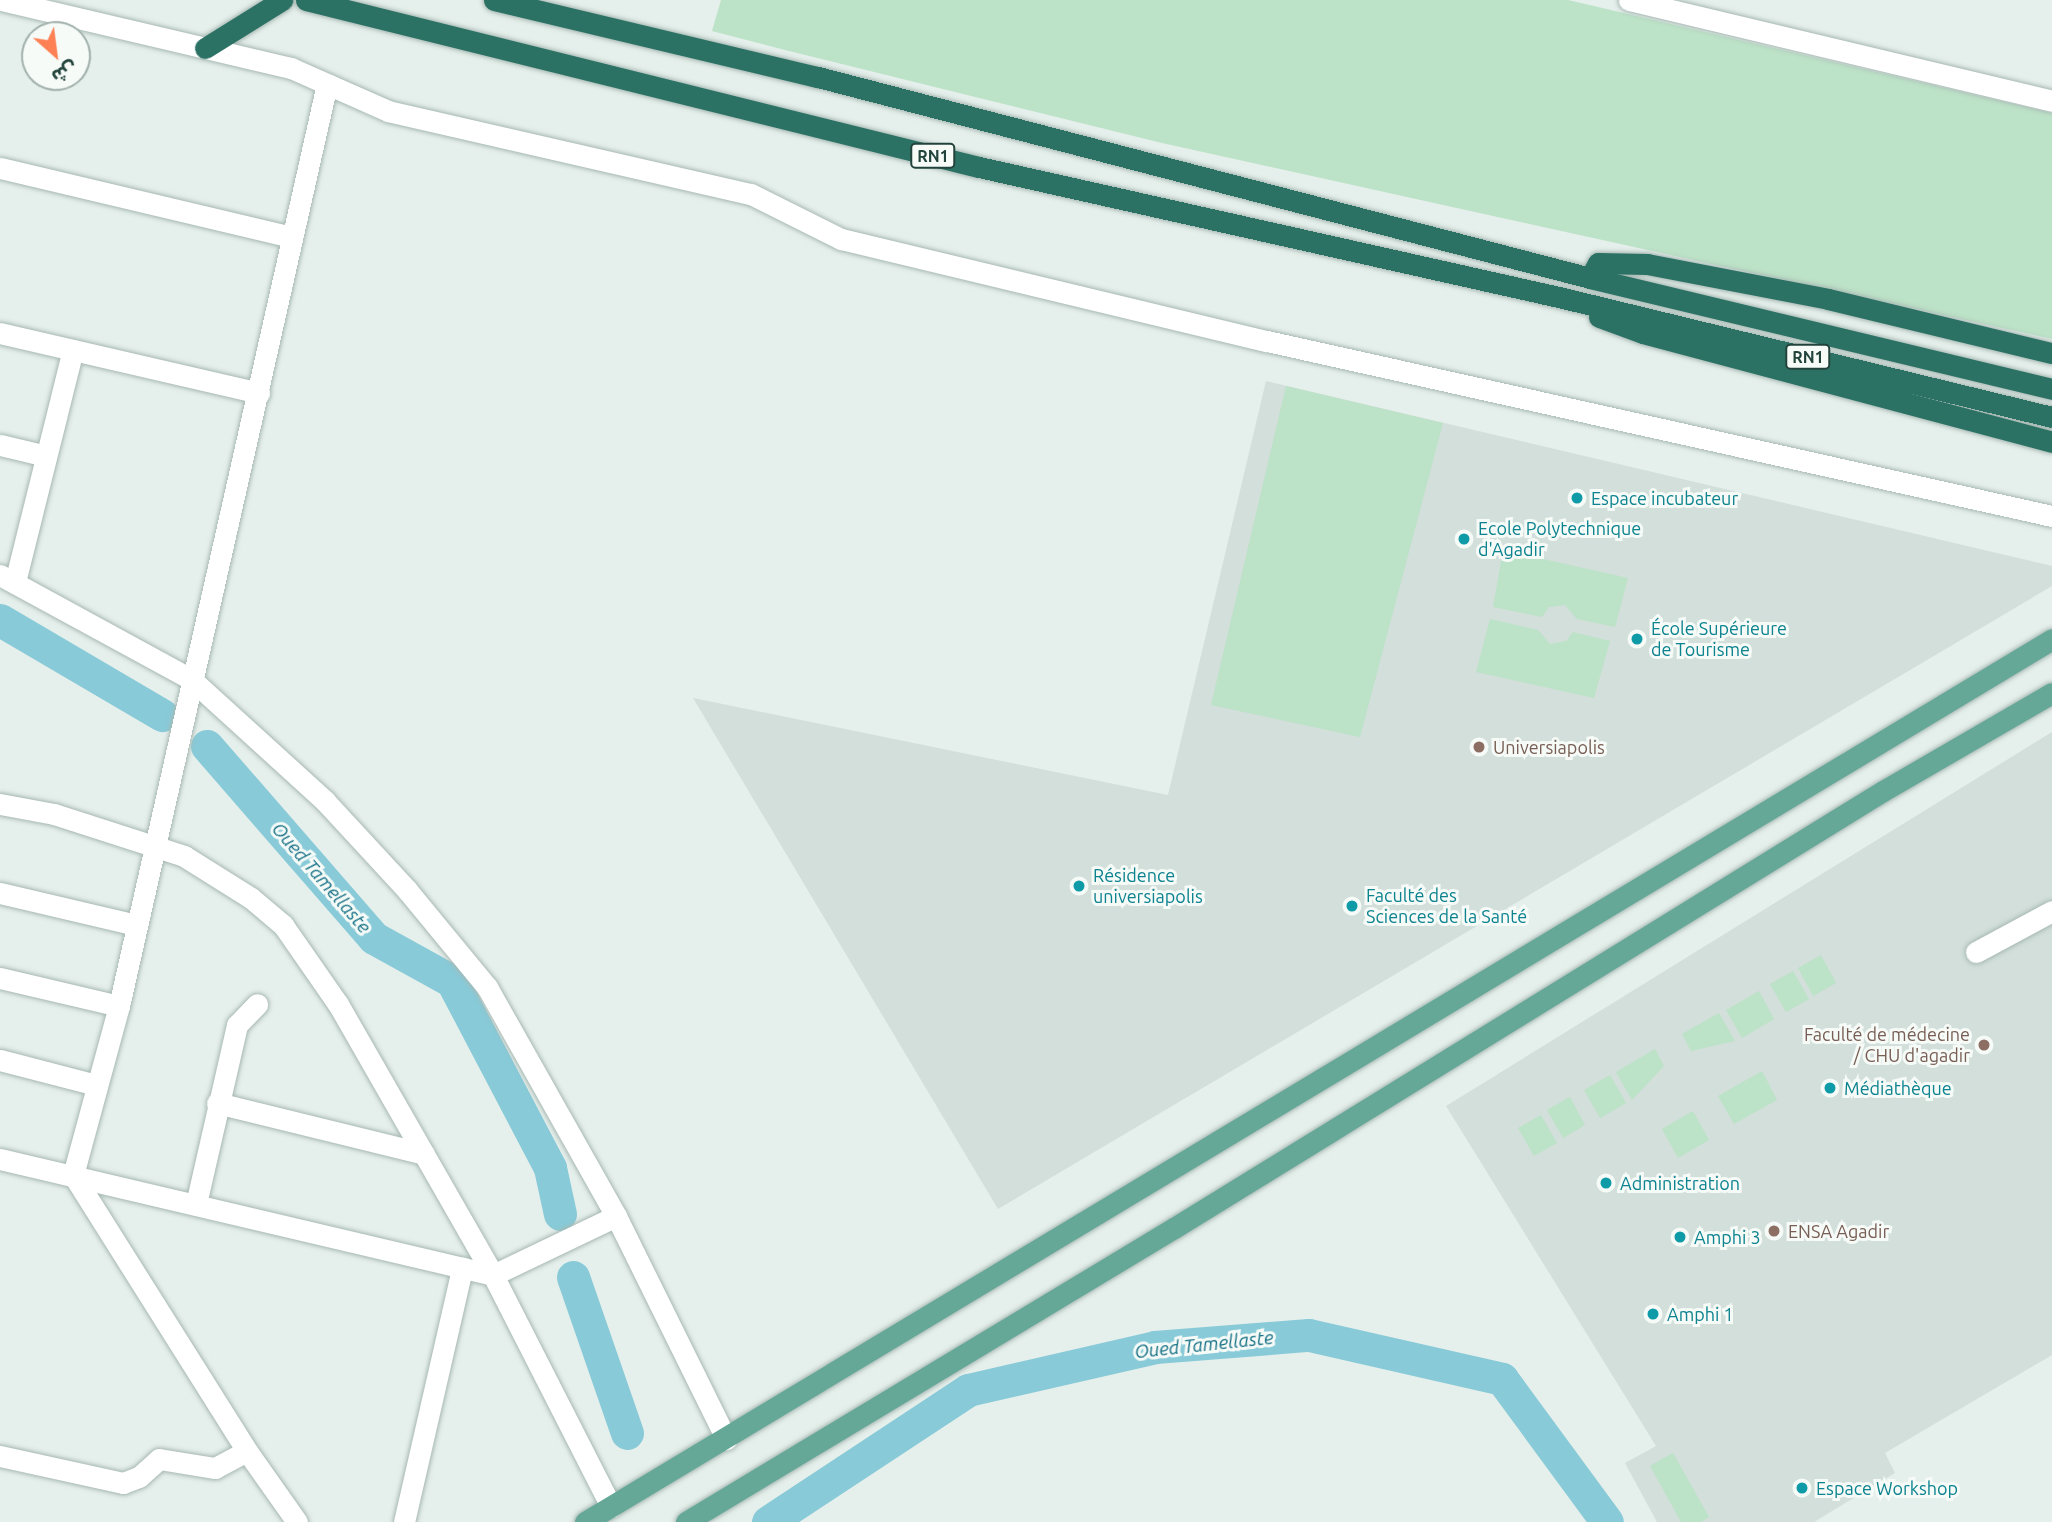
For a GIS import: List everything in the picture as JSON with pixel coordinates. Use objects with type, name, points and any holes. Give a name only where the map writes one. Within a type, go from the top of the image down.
[{"type":"highway","points":[[205,48],[282,0]]},
{"type":"highway","name":"RN1","points":[[306,0],[979,167],[1563,298],[2052,416]]},
{"type":"highway","name":"RN1","points":[[494,0],[858,88],[1590,278],[2052,389]]},
{"type":"highway","points":[[1590,278],[1598,263],[1647,264],[1791,291],[2052,353]]},
{"type":"highway","points":[[1563,298],[1626,328],[2052,442]]},
{"type":"main road","points":[[584,1522],[2052,639]]},
{"type":"main road","points":[[686,1522],[1186,1221],[1883,790],[2052,693]]},
{"type":"street","points":[[1,0],[291,68],[388,111],[751,194],[841,239],[1267,341],[2052,516]]},
{"type":"street","points":[[1629,0],[2052,101]]},
{"type":"street","points":[[297,1522],[247,1451],[73,1175],[119,1006],[327,85]]},
{"type":"street","points":[[0,169],[291,237]]},
{"type":"street","points":[[0,333],[259,394]]},
{"type":"street","points":[[73,350],[46,456],[8,579],[191,679],[326,801],[487,987],[616,1216],[726,1439]]},
{"type":"street","points":[[0,446],[46,456]]},
{"type":"street","points":[[0,804],[154,843],[184,856],[251,898],[283,925],[338,1004],[493,1275],[611,1507]]},
{"type":"street","points":[[0,893],[136,925]]},
{"type":"street","points":[[1976,952],[2052,911]]},
{"type":"street","points":[[0,978],[119,1006]]},
{"type":"street","points":[[196,1204],[237,1025],[257,1004]]},
{"type":"street","points":[[0,1060],[96,1085]]},
{"type":"street","points":[[217,1104],[424,1154]]},
{"type":"street","points":[[0,1159],[493,1275],[616,1216]]},
{"type":"street","points":[[404,1522],[462,1268]]},
{"type":"street","points":[[0,1457],[123,1483],[139,1477],[159,1459],[215,1468],[247,1451]]},
{"type":"shaded area","name":"Universiapolis","points":[[1266,381],[2052,566],[2052,586],[998,1209],[693,698],[1168,795]]},
{"type":"shaded area","name":"ENSA Agadir","points":[[2052,732],[2052,1355],[1885,1453],[1895,1473],[1814,1522],[1657,1522],[1625,1463],[1656,1446],[1446,1106]]},
{"type":"green space","points":[[721,0],[1568,0],[2052,113],[2052,339],[1162,143],[785,50],[712,31]]},
{"type":"green space","points":[[1286,386],[1443,423],[1360,737],[1211,705]]},
{"type":"green space","points":[[1503,550],[1628,578],[1615,627],[1577,619],[1565,605],[1549,607],[1542,617],[1493,607]]},
{"type":"green space","points":[[1490,619],[1538,630],[1550,644],[1566,641],[1573,632],[1610,641],[1594,698],[1476,672]]},
{"type":"green space","points":[[1821,955],[1836,983],[1813,996],[1798,968]]},
{"type":"green space","points":[[1793,971],[1809,999],[1786,1012],[1770,984]]},
{"type":"green space","points":[[1759,991],[1774,1019],[1742,1038],[1726,1010]]},
{"type":"green space","points":[[1719,1013],[1735,1041],[1691,1051],[1682,1034]]},
{"type":"green space","points":[[1655,1049],[1664,1066],[1632,1100],[1616,1072]]},
{"type":"green space","points":[[1762,1071],[1777,1100],[1734,1124],[1718,1096]]},
{"type":"green space","points":[[1610,1075],[1626,1103],[1600,1118],[1584,1090]]},
{"type":"green space","points":[[1570,1097],[1585,1125],[1563,1138],[1547,1110]]},
{"type":"green space","points":[[1693,1111],[1709,1140],[1678,1158],[1662,1129]]},
{"type":"green space","points":[[1541,1115],[1557,1143],[1534,1156],[1518,1128]]},
{"type":"green space","points":[[1673,1453],[1709,1517],[1701,1522],[1681,1522],[1650,1466]]},
{"type":"waterway","name":"Oued Tamellaste","points":[[0,620],[162,715]]},
{"type":"waterway","name":"Oued Tamellaste","points":[[207,746],[374,938],[452,981],[550,1168],[560,1214]]},
{"type":"waterway","name":"Oued Tamellaste","points":[[573,1277],[627,1433]]},
{"type":"waterway","name":"Oued Tamellaste","points":[[768,1522],[968,1390],[1155,1347],[1309,1335],[1502,1379],[1607,1522]]},
{"type":"place","name":"Espace incubateur","points":[[1577,498]]},
{"type":"place","name":"Ecole Polytechnique d'Agadir","points":[[1464,539]]},
{"type":"place","name":"École Supérieure de Tourisme","points":[[1637,639]]},
{"type":"place","name":"Universiapolis","points":[[1479,747]]},
{"type":"place","name":"Résidence universiapolis","points":[[1079,886]]},
{"type":"place","name":"Faculté des Sciences de la Santé","points":[[1352,906]]},
{"type":"place","name":"Faculté de médecine / CHU d'agadir","points":[[1984,1045]]},
{"type":"place","name":"Médiathèque","points":[[1830,1088]]},
{"type":"place","name":"Administration","points":[[1606,1183]]},
{"type":"place","name":"ENSA Agadir","points":[[1774,1231]]},
{"type":"place","name":"Amphi 3","points":[[1680,1237]]},
{"type":"place","name":"Amphi 1","points":[[1653,1314]]},
{"type":"place","name":"Espace Workshop","points":[[1802,1488]]}]
